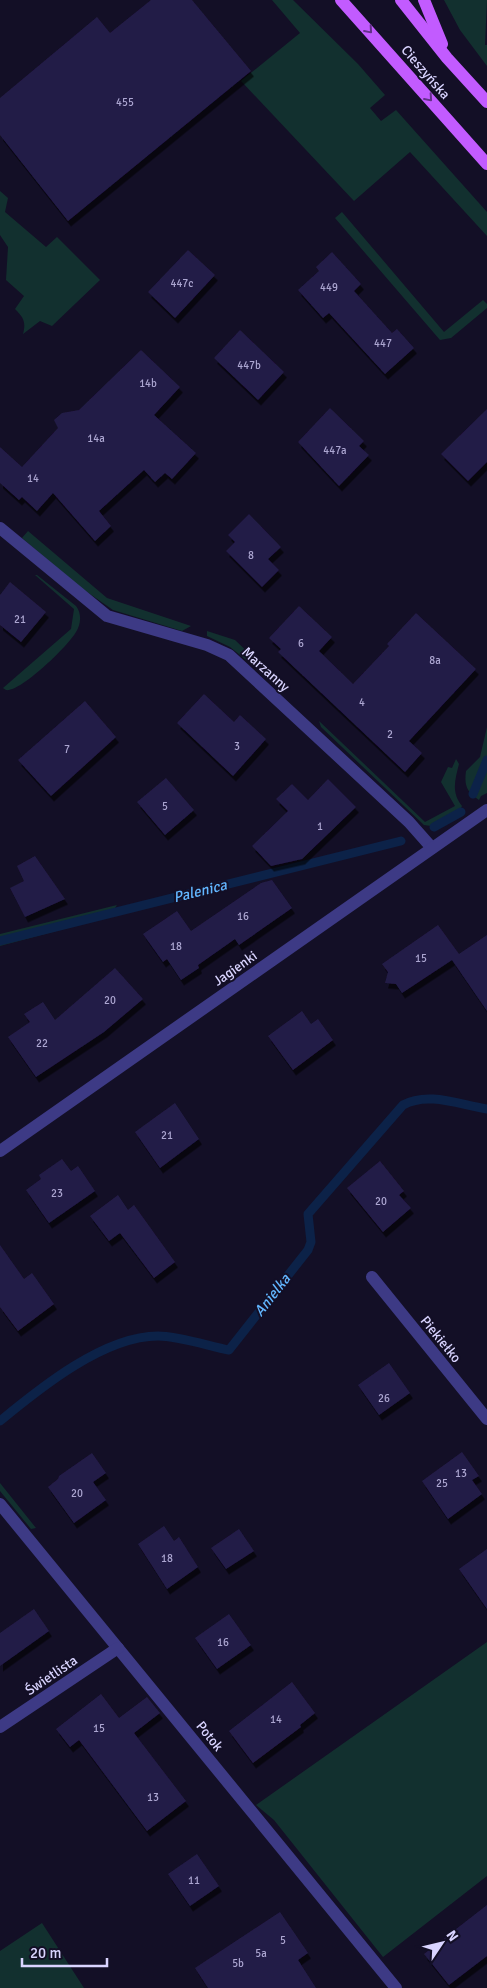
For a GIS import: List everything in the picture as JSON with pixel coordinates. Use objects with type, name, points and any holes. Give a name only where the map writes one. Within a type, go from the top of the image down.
[{"type":"main road","name":"Cieszyńska","points":[[341,0],[487,164]]},
{"type":"main road","name":"Cieszyńska","points":[[401,0],[447,58],[487,102]]},
{"type":"main road","points":[[424,0],[447,58]]},
{"type":"street","name":"Marzanny","points":[[0,528],[107,616],[207,645],[229,655],[409,822],[432,848]]},
{"type":"street","name":"Jagienki","points":[[0,1150],[487,810]]},
{"type":"street","name":"Piekiełko","points":[[372,1277],[486,1417]]},
{"type":"street","name":"Potok","points":[[0,1504],[396,1988]]},
{"type":"street","name":"Świetlista","points":[[0,1727],[118,1648]]},
{"type":"green space","points":[[272,0],[293,0],[358,64],[385,95],[370,108],[381,121],[396,110],[487,212],[487,236],[410,152],[354,201],[241,81],[300,33]]},
{"type":"green space","points":[[444,0],[487,0],[485,45],[487,45],[487,66],[460,30]]},
{"type":"green space","points":[[0,191],[8,198],[5,212],[46,247],[57,237],[100,280],[52,326],[40,321],[23,334],[24,320],[15,309],[24,296],[6,280],[8,247],[0,235]]},
{"type":"green space","points":[[342,212],[444,332],[483,300],[487,304],[487,308],[451,338],[440,340],[335,218]]},
{"type":"green space","points":[[28,531],[107,598],[191,626],[182,631],[113,610],[80,587],[22,538]]},
{"type":"green space","points":[[35,575],[76,606],[80,616],[79,626],[72,638],[44,667],[22,684],[13,689],[6,690],[3,688],[71,629],[74,609]]},
{"type":"green space","points":[[207,631],[235,640],[258,662],[251,664],[230,647],[207,636]]},
{"type":"green space","points":[[319,721],[425,822],[455,806],[441,782],[448,767],[452,768],[456,759],[459,764],[455,791],[462,806],[460,810],[431,826],[424,825],[321,727]]},
{"type":"green space","points":[[487,727],[487,793],[481,796],[479,800],[467,788],[466,771],[480,757]]},
{"type":"green space","points":[[117,905],[109,917],[0,946],[0,934]]},
{"type":"green space","points":[[0,1483],[36,1528],[31,1529],[0,1491]]},
{"type":"green space","points":[[487,1642],[487,1876],[383,1957],[274,1820],[256,1805]]},
{"type":"green space","points":[[42,1923],[84,1988],[0,1988],[0,1951]]},
{"type":"building","points":[[151,0],[192,0],[251,71],[68,221],[0,135],[0,98],[97,17],[110,33]]},
{"type":"building","points":[[188,250],[215,275],[175,318],[148,292]]},
{"type":"building","points":[[332,252],[361,284],[354,291],[392,333],[397,329],[414,348],[385,374],[329,313],[323,318],[298,290],[319,271],[316,267]]},
{"type":"building","points":[[240,330],[284,372],[258,400],[214,358]]},
{"type":"building","points":[[141,350],[180,387],[154,415],[196,453],[172,479],[165,473],[155,482],[144,470],[99,511],[111,526],[95,541],[53,493],[37,511],[22,497],[19,500],[0,483],[0,447],[22,467],[58,428],[54,420],[62,413],[79,410]]},
{"type":"building","points":[[330,408],[364,441],[359,446],[369,455],[339,486],[298,442]]},
{"type":"building","points":[[487,409],[487,462],[468,481],[441,454]]},
{"type":"building","points":[[249,514],[281,547],[268,559],[279,570],[262,587],[226,551],[235,542],[228,535]]},
{"type":"building","points":[[10,582],[46,612],[21,642],[0,625],[0,595]]},
{"type":"building","points":[[299,606],[332,637],[319,651],[353,684],[389,646],[387,644],[416,613],[476,669],[409,741],[422,753],[405,772],[278,652],[281,649],[269,638]]},
{"type":"building","points":[[204,694],[234,722],[240,715],[266,739],[233,776],[177,723]]},
{"type":"building","points":[[85,701],[116,737],[51,796],[18,760]]},
{"type":"building","points":[[166,778],[194,810],[165,835],[137,802]]},
{"type":"building","points":[[328,779],[356,807],[302,859],[271,866],[252,846],[288,811],[276,799],[292,784],[308,800]]},
{"type":"building","points":[[35,856],[65,899],[25,917],[10,888],[24,881],[17,866]]},
{"type":"building","points":[[272,880],[292,908],[239,945],[235,939],[198,965],[199,968],[181,980],[167,959],[163,962],[143,934],[177,911],[191,931],[261,883]]},
{"type":"building","points":[[438,925],[459,954],[487,935],[487,1011],[452,960],[402,993],[396,984],[385,983],[388,972],[382,964]]},
{"type":"building","points":[[115,968],[143,999],[104,1032],[36,1077],[8,1037],[30,1022],[24,1014],[43,1002],[55,1020]]},
{"type":"building","points":[[302,1011],[311,1024],[318,1019],[333,1040],[293,1070],[268,1036]]},
{"type":"building","points":[[175,1103],[199,1139],[160,1168],[135,1132]]},
{"type":"building","points":[[62,1159],[71,1171],[78,1166],[95,1191],[49,1223],[26,1190],[41,1179],[39,1175]]},
{"type":"building","points":[[380,1161],[404,1191],[399,1195],[411,1208],[383,1232],[347,1188]]},
{"type":"building","points":[[118,1195],[128,1210],[134,1205],[175,1262],[154,1278],[120,1233],[109,1241],[90,1216]]},
{"type":"building","points":[[0,1245],[24,1279],[32,1273],[54,1304],[18,1331],[0,1307]]},
{"type":"building","points":[[389,1363],[410,1393],[379,1415],[358,1385]]},
{"type":"building","points":[[462,1452],[479,1476],[472,1480],[482,1494],[448,1519],[422,1481]]},
{"type":"building","points":[[92,1453],[106,1473],[93,1482],[106,1500],[74,1523],[48,1487],[59,1476]]},
{"type":"building","points":[[164,1526],[174,1541],[179,1537],[198,1567],[167,1589],[138,1544]]},
{"type":"building","points":[[239,1529],[254,1551],[226,1569],[211,1548]]},
{"type":"building","points":[[487,1549],[487,1609],[459,1569]]},
{"type":"building","points":[[34,1609],[49,1631],[0,1666],[0,1633]]},
{"type":"building","points":[[229,1614],[251,1645],[217,1669],[195,1638]]},
{"type":"building","points":[[292,1682],[315,1713],[300,1725],[301,1727],[253,1763],[229,1731]]},
{"type":"building","points":[[101,1694],[119,1718],[147,1697],[160,1713],[134,1733],[186,1801],[147,1831],[79,1740],[70,1747],[56,1729]]},
{"type":"building","points":[[197,1854],[219,1886],[190,1906],[168,1874]]},
{"type":"building","points":[[487,1905],[487,1956],[449,1985],[424,1954]]},
{"type":"building","points":[[280,1912],[308,1953],[298,1960],[316,1988],[208,1988],[195,1968]]},
{"type":"waterway","name":"Palenica","points":[[473,794],[487,760]]},
{"type":"waterway","name":"Palenica","points":[[434,827],[461,812]]},
{"type":"waterway","name":"Palenica","points":[[0,941],[401,841]]},
{"type":"waterway","name":"Anielka","points":[[0,1421],[74,1366],[95,1354],[137,1338],[166,1336],[229,1350],[308,1250],[311,1242],[308,1214],[403,1105],[413,1101],[433,1099],[487,1109]]}]
